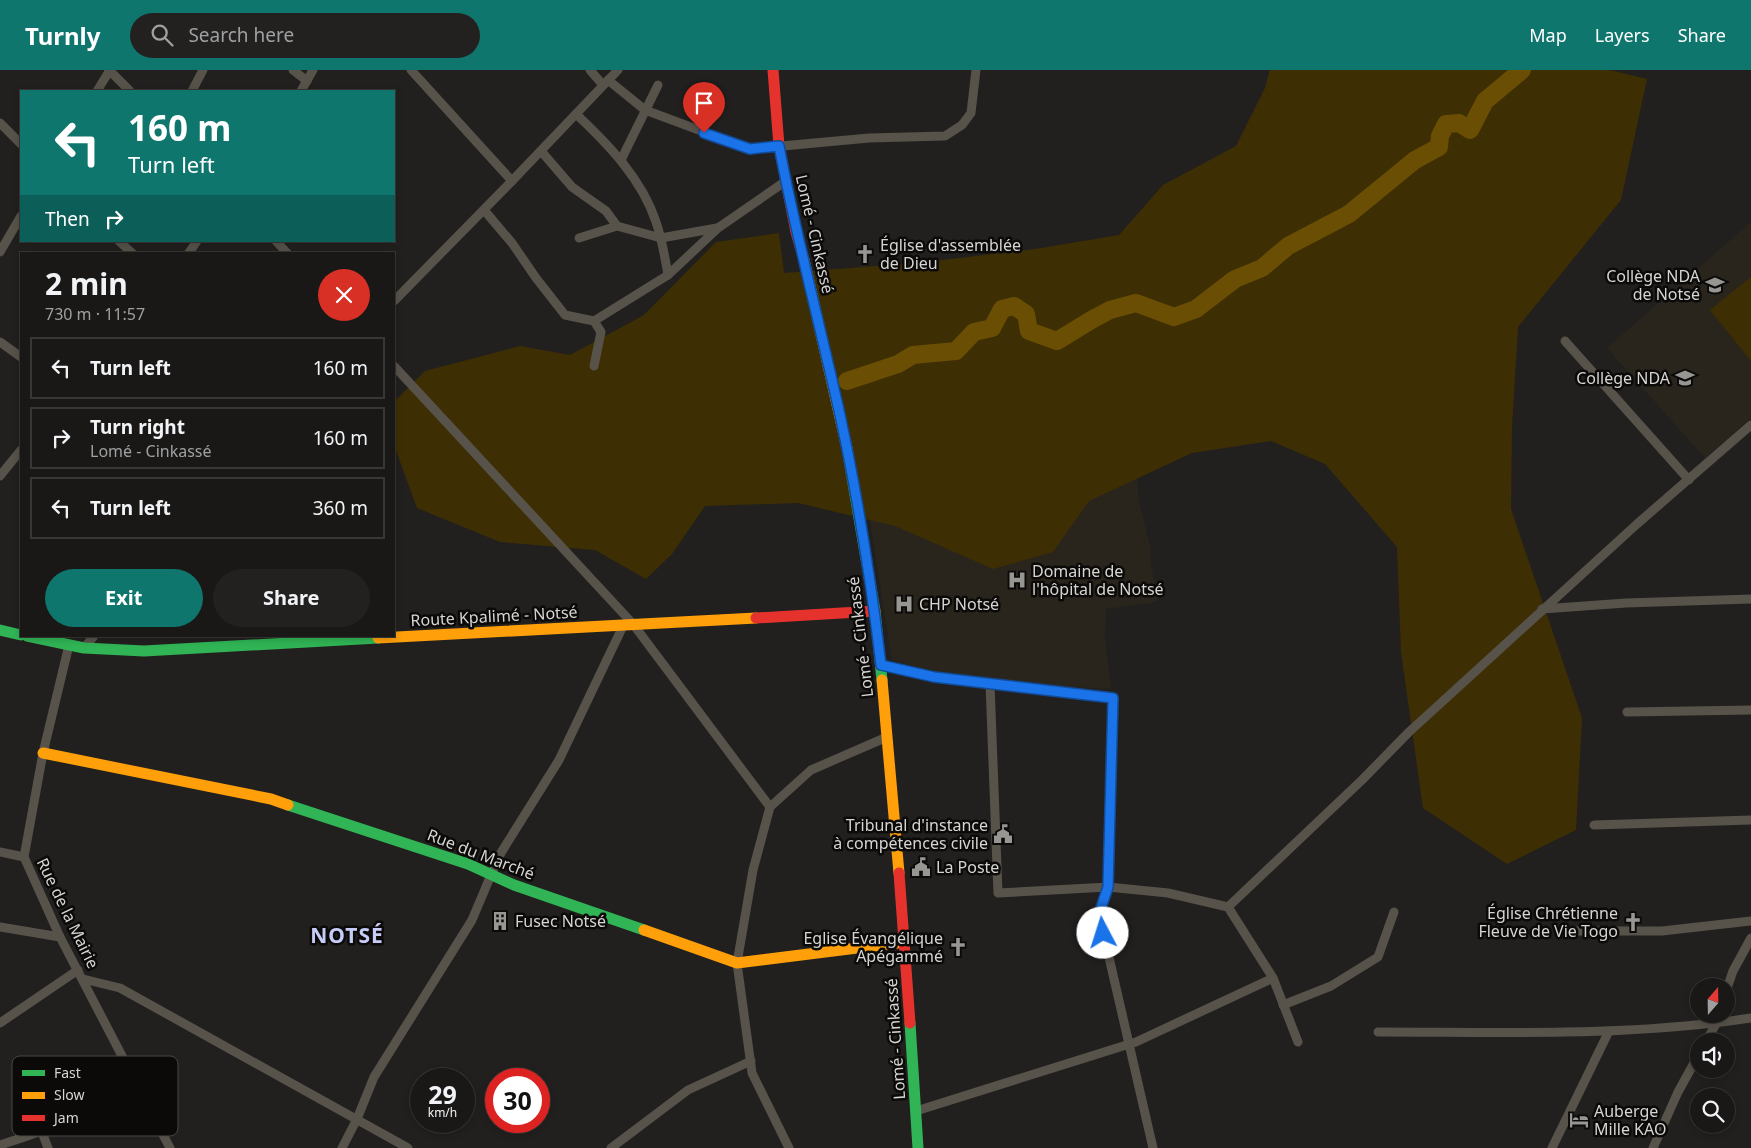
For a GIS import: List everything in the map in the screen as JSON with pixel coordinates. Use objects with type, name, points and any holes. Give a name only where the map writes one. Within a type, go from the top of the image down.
[{"type":"main road","name":"Lomé - Cinkassé","points":[[773,70],[779,146],[849,458],[875,611],[905,942],[918,1148]]},
{"type":"main road","name":"Route Kpalimé - Notsé","points":[[395,635],[628,625],[875,611]]},
{"type":"main road","points":[[0,630],[20,635]]},
{"type":"main road","name":"Route Kpalimé - Notsé","points":[[32,637],[84,648],[144,650],[213,641],[346,637]]},
{"type":"main road","name":"Rue du Marché","points":[[44,753],[271,799],[468,864],[514,885],[737,963],[905,942]]},
{"type":"street","points":[[98,90],[109,70],[129,90]]},
{"type":"street","points":[[193,90],[203,70]]},
{"type":"street","points":[[293,70],[307,81]]},
{"type":"street","points":[[302,90],[313,70]]},
{"type":"street","points":[[411,70],[512,181]]},
{"type":"street","points":[[590,70],[645,110],[750,149],[869,138],[945,136],[962,125],[970,113],[976,70]]},
{"type":"street","points":[[395,300],[618,70]]},
{"type":"street","points":[[620,160],[658,85]]},
{"type":"street","points":[[576,114],[620,160],[638,185],[655,219],[661,238],[668,275]]},
{"type":"street","points":[[0,123],[20,143]]},
{"type":"street","points":[[541,150],[572,187],[606,211],[616,226]]},
{"type":"street","points":[[594,321],[668,275],[718,228],[786,181]]},
{"type":"street","points":[[484,210],[512,243],[536,278],[565,314],[594,321],[602,332],[594,366]]},
{"type":"street","points":[[0,252],[20,218]]},
{"type":"street","points":[[578,238],[616,226],[661,238],[718,228]]},
{"type":"street","points":[[120,242],[131,252]]},
{"type":"street","points":[[277,242],[286,252]]},
{"type":"street","points":[[1565,341],[1689,480]]},
{"type":"street","points":[[0,342],[20,356]]},
{"type":"street","points":[[395,367],[628,625],[770,807]]},
{"type":"street","points":[[1228,907],[1362,780],[1409,732],[1542,609],[1751,425]]},
{"type":"street","points":[[0,476],[20,451]]},
{"type":"street","points":[[1542,609],[1626,603],[1751,599]]},
{"type":"street","points":[[342,1148],[357,1119],[374,1077],[472,920],[499,856],[559,760],[628,625]]},
{"type":"street","points":[[84,648],[93,637]]},
{"type":"street","name":"Rue de la Mairie","points":[[69,645],[44,753],[24,857],[60,938],[122,1056]]},
{"type":"street","points":[[881,665],[934,677],[1113,698],[1108,887],[1099,914],[1152,1148]]},
{"type":"street","points":[[990,684],[998,893],[1108,887],[1168,893],[1228,907],[1273,978],[1298,1042]]},
{"type":"street","points":[[1627,712],[1751,710]]},
{"type":"street","points":[[784,1146],[752,1073],[737,963],[753,870],[770,807],[811,770],[887,737]]},
{"type":"street","points":[[1594,825],[1751,820]]},
{"type":"street","points":[[0,852],[24,857]]},
{"type":"street","points":[[1283,1005],[1331,986],[1378,957],[1394,912]]},
{"type":"street","points":[[1560,931],[1662,931],[1751,921]]},
{"type":"street","points":[[0,927],[60,938]]},
{"type":"street","points":[[1731,978],[1751,938]]},
{"type":"street","points":[[0,1023],[78,970]]},
{"type":"street","points":[[916,1111],[1128,1044],[1273,978]]},
{"type":"street","points":[[83,979],[120,988],[408,1148]]},
{"type":"street","points":[[1378,1032],[1609,1031],[1716,1024],[1751,1018]]},
{"type":"street","points":[[1711,1033],[1716,1024]]},
{"type":"street","points":[[1552,1148],[1609,1031]]},
{"type":"street","points":[[610,1148],[688,1090],[751,1061]]},
{"type":"street","points":[[1653,1148],[1678,1092],[1690,1070]]},
{"type":"street","points":[[0,1145],[29,1136]]},
{"type":"street","points":[[44,1136],[48,1148]]},
{"type":"street","name":"Rue de la Mairie","points":[[164,1136],[170,1148]]},
{"type":"shaded area","points":[[1270,70],[1610,70],[1647,79],[1621,200],[1518,327],[1512,427],[1511,509],[1582,718],[1576,830],[1507,864],[1423,808],[1401,652],[1397,547],[1325,464],[1271,441],[1192,453],[1089,501],[1053,552],[993,569],[895,526],[798,503],[705,506],[672,554],[646,579],[595,550],[500,542],[417,508],[395,448],[395,401],[425,371],[520,346],[570,355],[644,315],[716,242],[779,233],[784,273],[917,263],[1035,249],[1119,235],[1163,185],[1236,146],[1265,88]]},
{"type":"shaded area","name":"Collège NDA de Notsé","points":[[1751,222],[1751,418],[1705,458],[1607,348]]},
{"type":"shaded area","points":[[1751,277],[1751,361],[1710,310]]},
{"type":"shaded area","name":"Domaine de l'hôpital de Notsé","points":[[1134,438],[1139,502],[1151,550],[1150,559],[1158,601],[1106,609],[1105,636],[1111,689],[1047,686],[950,677],[892,660],[859,453]]},
{"type":"waterway","points":[[847,381],[898,364],[913,355],[956,351],[974,332],[992,328],[1002,309],[1014,306],[1026,314],[1029,331],[1057,341],[1110,310],[1136,303],[1174,317],[1196,309],[1235,279],[1262,268],[1288,246],[1349,214],[1415,160],[1439,147],[1440,136],[1446,124],[1459,123],[1470,130],[1485,101],[1522,70]]},
{"type":"traffic: fast","points":[[847,448],[875,611],[882,680]]},
{"type":"traffic: fast","points":[[0,630],[20,635]]},
{"type":"traffic: fast","points":[[32,637],[84,648],[144,651],[378,638]]},
{"type":"traffic: fast","points":[[288,805],[468,864],[514,885],[644,930]]},
{"type":"traffic: fast","points":[[910,1023],[918,1148]]},
{"type":"traffic: slow","points":[[804,260],[847,448]]},
{"type":"traffic: slow","points":[[378,638],[756,618]]},
{"type":"traffic: slow","points":[[882,680],[899,873]]},
{"type":"traffic: slow","points":[[43,753],[271,799],[288,805]]},
{"type":"traffic: slow","points":[[644,930],[737,963],[905,942]]},
{"type":"traffic: jam","points":[[773,70],[779,146],[796,232],[804,260]]},
{"type":"traffic: jam","points":[[756,618],[875,611]]},
{"type":"traffic: jam","points":[[899,873],[910,1023]]},
{"type":"place","name":"Église d'assemblée de Dieu","points":[[865,254]]},
{"type":"place","name":"Collège NDA de Notsé","points":[[1715,285]]},
{"type":"place","name":"Collège NDA","points":[[1685,378]]},
{"type":"place","name":"Domaine de l'hôpital de Notsé","points":[[1017,580]]},
{"type":"place","name":"CHP Notsé","points":[[904,604]]},
{"type":"place","name":"Tribunal d'instance à compétences civile","points":[[1003,834]]},
{"type":"place","name":"La Poste","points":[[921,867]]},
{"type":"place","name":"Fusec Notsé","points":[[500,921]]},
{"type":"place","name":"Église Chrétienne Fleuve de Vie Togo","points":[[1633,922]]},
{"type":"place","name":"Eglise Évangélique Apégammé","points":[[958,947]]},
{"type":"place","name":"Auberge Mille KAO","points":[[1579,1120]]},
{"type":"district","name":"NOTSÉ","points":[[347,935]]},
{"type":"route","points":[[704,133],[750,149],[779,146],[796,232],[811,287],[851,466],[875,611],[881,665],[934,677],[1113,698],[1108,887],[1099,914],[1103,933]]}]
